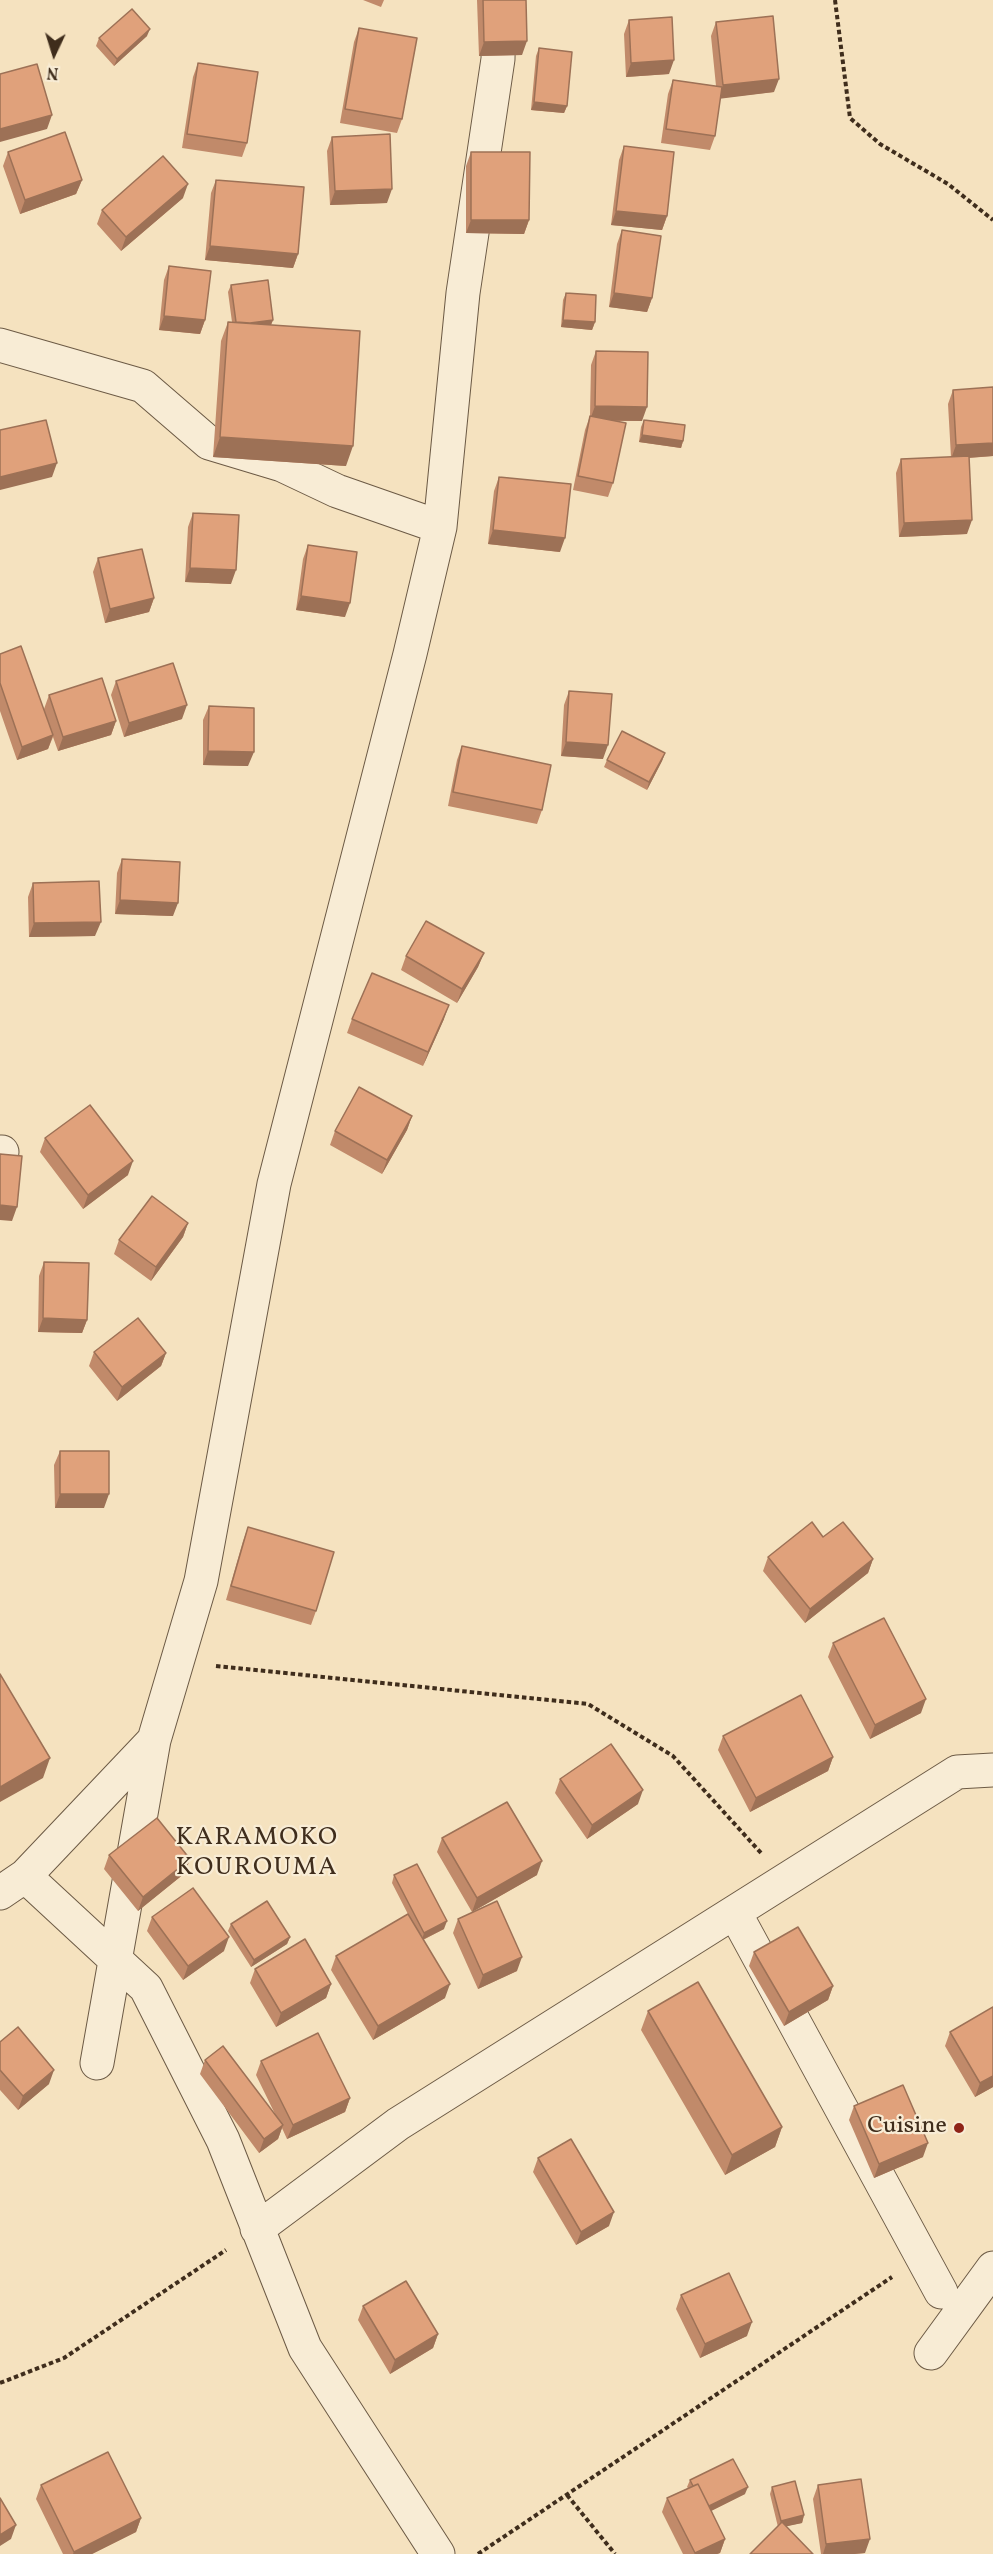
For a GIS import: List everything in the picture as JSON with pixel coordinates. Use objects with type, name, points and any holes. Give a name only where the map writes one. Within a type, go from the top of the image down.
[{"type":"street","points":[[97,2063],[154,1740],[201,1581],[274,1184],[440,527],[463,293],[498,59],[499,0]]},
{"type":"street","points":[[0,345],[143,386],[209,443],[282,465],[337,491],[440,527]]},
{"type":"street","points":[[154,1740],[13,1884],[116,1960],[146,1988],[223,2139],[305,2348],[438,2554]]},
{"type":"street","points":[[257,2229],[398,2124],[957,1772],[993,1770]]},
{"type":"street","points":[[735,1912],[941,2292]]},
{"type":"street","points":[[931,2353],[993,2268]]},
{"type":"path","points":[[835,0],[850,118],[880,144],[948,184],[993,220]]},
{"type":"path","points":[[177,1662],[588,1704],[674,1756],[785,1880]]},
{"type":"path","points":[[0,2383],[64,2358],[257,2229]]},
{"type":"path","points":[[478,2554],[894,2276]]},
{"type":"path","points":[[567,2495],[615,2554]]},
{"type":"building","points":[[483,0],[526,0],[527,41],[484,42]]},
{"type":"building","points":[[132,9],[150,29],[117,59],[99,38]]},
{"type":"building","points":[[773,16],[779,79],[723,85],[716,22]]},
{"type":"building","points":[[672,17],[674,60],[631,63],[629,20]]},
{"type":"building","points":[[359,28],[417,38],[402,119],[345,109]]},
{"type":"building","points":[[539,48],[572,52],[567,106],[534,102]]},
{"type":"building","points":[[198,63],[258,72],[247,143],[187,134]]},
{"type":"building","points":[[37,64],[52,115],[0,129],[0,74]]},
{"type":"building","points":[[673,80],[722,87],[715,136],[666,129]]},
{"type":"building","points":[[65,132],[82,180],[25,200],[8,152]]},
{"type":"building","points":[[390,134],[392,189],[335,191],[332,137]]},
{"type":"building","points":[[624,146],[674,152],[667,216],[616,211]]},
{"type":"building","points":[[471,152],[530,152],[529,220],[471,220]]},
{"type":"building","points":[[163,156],[188,184],[126,237],[102,210]]},
{"type":"building","points":[[216,180],[304,187],[298,254],[210,246]]},
{"type":"building","points":[[622,230],[661,236],[652,298],[614,293]]},
{"type":"building","points":[[169,266],[211,271],[205,320],[164,316]]},
{"type":"building","points":[[268,280],[273,320],[236,322],[231,285]]},
{"type":"building","points":[[566,293],[596,295],[595,322],[563,320]]},
{"type":"building","points":[[228,322],[360,331],[353,446],[220,437]]},
{"type":"building","points":[[596,351],[648,352],[647,407],[595,406]]},
{"type":"building","points":[[993,387],[993,443],[956,445],[953,390]]},
{"type":"building","points":[[590,416],[626,423],[613,483],[578,476]]},
{"type":"building","points":[[46,420],[57,463],[0,477],[0,430]]},
{"type":"building","points":[[644,420],[685,425],[683,441],[642,435]]},
{"type":"building","points":[[969,456],[972,520],[904,523],[901,459]]},
{"type":"building","points":[[499,477],[571,484],[565,538],[493,530]]},
{"type":"building","points":[[193,513],[239,515],[236,570],[190,568]]},
{"type":"building","points":[[308,545],[357,552],[350,603],[301,596]]},
{"type":"building","points":[[142,549],[154,598],[110,609],[98,558]]},
{"type":"building","points":[[21,646],[53,735],[22,747],[0,683],[0,654]]},
{"type":"building","points":[[173,663],[187,705],[129,723],[116,681]]},
{"type":"building","points":[[102,678],[116,721],[63,737],[49,695]]},
{"type":"building","points":[[569,691],[612,694],[608,745],[566,742]]},
{"type":"building","points":[[209,706],[254,708],[254,752],[208,751]]},
{"type":"building","points":[[622,731],[665,753],[649,782],[607,760]]},
{"type":"building","points":[[462,746],[551,765],[542,810],[453,792]]},
{"type":"building","points":[[122,859],[180,862],[178,903],[120,900]]},
{"type":"building","points":[[99,881],[101,922],[34,923],[33,883]]},
{"type":"building","points":[[426,921],[484,953],[462,989],[406,956]]},
{"type":"building","points":[[372,973],[449,1005],[428,1052],[352,1019]]},
{"type":"building","points":[[359,1087],[412,1116],[387,1160],[335,1131]]},
{"type":"building","points":[[90,1105],[133,1161],[88,1195],[45,1138]]},
{"type":"building","points":[[0,1154],[22,1156],[17,1207],[0,1205]]},
{"type":"building","points":[[152,1196],[188,1223],[156,1267],[119,1240]]},
{"type":"building","points":[[44,1262],[89,1263],[87,1320],[43,1318]]},
{"type":"building","points":[[138,1318],[166,1353],[122,1387],[94,1352]]},
{"type":"building","points":[[60,1451],[109,1451],[109,1494],[60,1494]]},
{"type":"building","points":[[812,1522],[823,1537],[843,1522],[873,1559],[810,1609],[768,1557]]},
{"type":"building","points":[[248,1527],[334,1552],[316,1611],[231,1586]]},
{"type":"building","points":[[884,1618],[926,1699],[875,1725],[833,1643]]},
{"type":"building","points":[[0,1674],[50,1758],[0,1787]]},
{"type":"building","points":[[801,1695],[833,1757],[756,1798],[723,1736]]},
{"type":"building","points":[[611,1744],[643,1790],[592,1825],[560,1779]]},
{"type":"building","points":[[507,1802],[542,1861],[477,1898],[442,1838]]},
{"type":"building","points":[[157,1818],[190,1859],[143,1897],[109,1855]]},
{"type":"building","points":[[417,1864],[447,1921],[424,1933],[394,1875]]},
{"type":"building","points":[[193,1888],[229,1937],[188,1966],[152,1917]]},
{"type":"building","points":[[267,1901],[290,1937],[254,1960],[231,1924]]},
{"type":"building","points":[[497,1901],[522,1957],[483,1975],[458,1919]]},
{"type":"building","points":[[408,1914],[450,1984],[378,2026],[336,1956]]},
{"type":"building","points":[[798,1927],[833,1986],[789,2012],[754,1952]]},
{"type":"building","points":[[305,1939],[331,1984],[281,2013],[255,1969]]},
{"type":"building","points":[[698,1982],[782,2127],[732,2155],[648,2011]]},
{"type":"building","points":[[993,2007],[993,2076],[980,2083],[950,2032]]},
{"type":"building","points":[[18,2027],[54,2070],[23,2096],[0,2070],[0,2042]]},
{"type":"building","points":[[318,2033],[350,2098],[293,2125],[261,2061]]},
{"type":"building","points":[[223,2046],[283,2125],[264,2139],[205,2060]]},
{"type":"building","points":[[903,2085],[928,2143],[879,2164],[854,2106]]},
{"type":"building","points":[[571,2139],[614,2212],[581,2232],[538,2158]]},
{"type":"building","points":[[729,2273],[752,2322],[705,2344],[681,2295]]},
{"type":"building","points":[[406,2281],[438,2334],[395,2360],[363,2306]]},
{"type":"building","points":[[108,2452],[141,2518],[74,2552],[41,2485]]},
{"type":"building","points":[[733,2459],[748,2487],[709,2506],[698,2484],[693,2486],[690,2480]]},
{"type":"building","points":[[861,2479],[870,2539],[826,2544],[818,2485]]},
{"type":"building","points":[[795,2481],[804,2515],[781,2521],[772,2487]]},
{"type":"building","points":[[698,2484],[725,2539],[695,2553],[667,2498]]},
{"type":"building","points":[[0,2498],[16,2525],[0,2535]]},
{"type":"building","points":[[782,2522],[813,2554],[750,2554]]},
{"type":"place","name":"Cuisine","points":[[959,2128]]},
{"type":"district","name":"KARAMOKO KOUROUMA","points":[[257,1854]]}]
